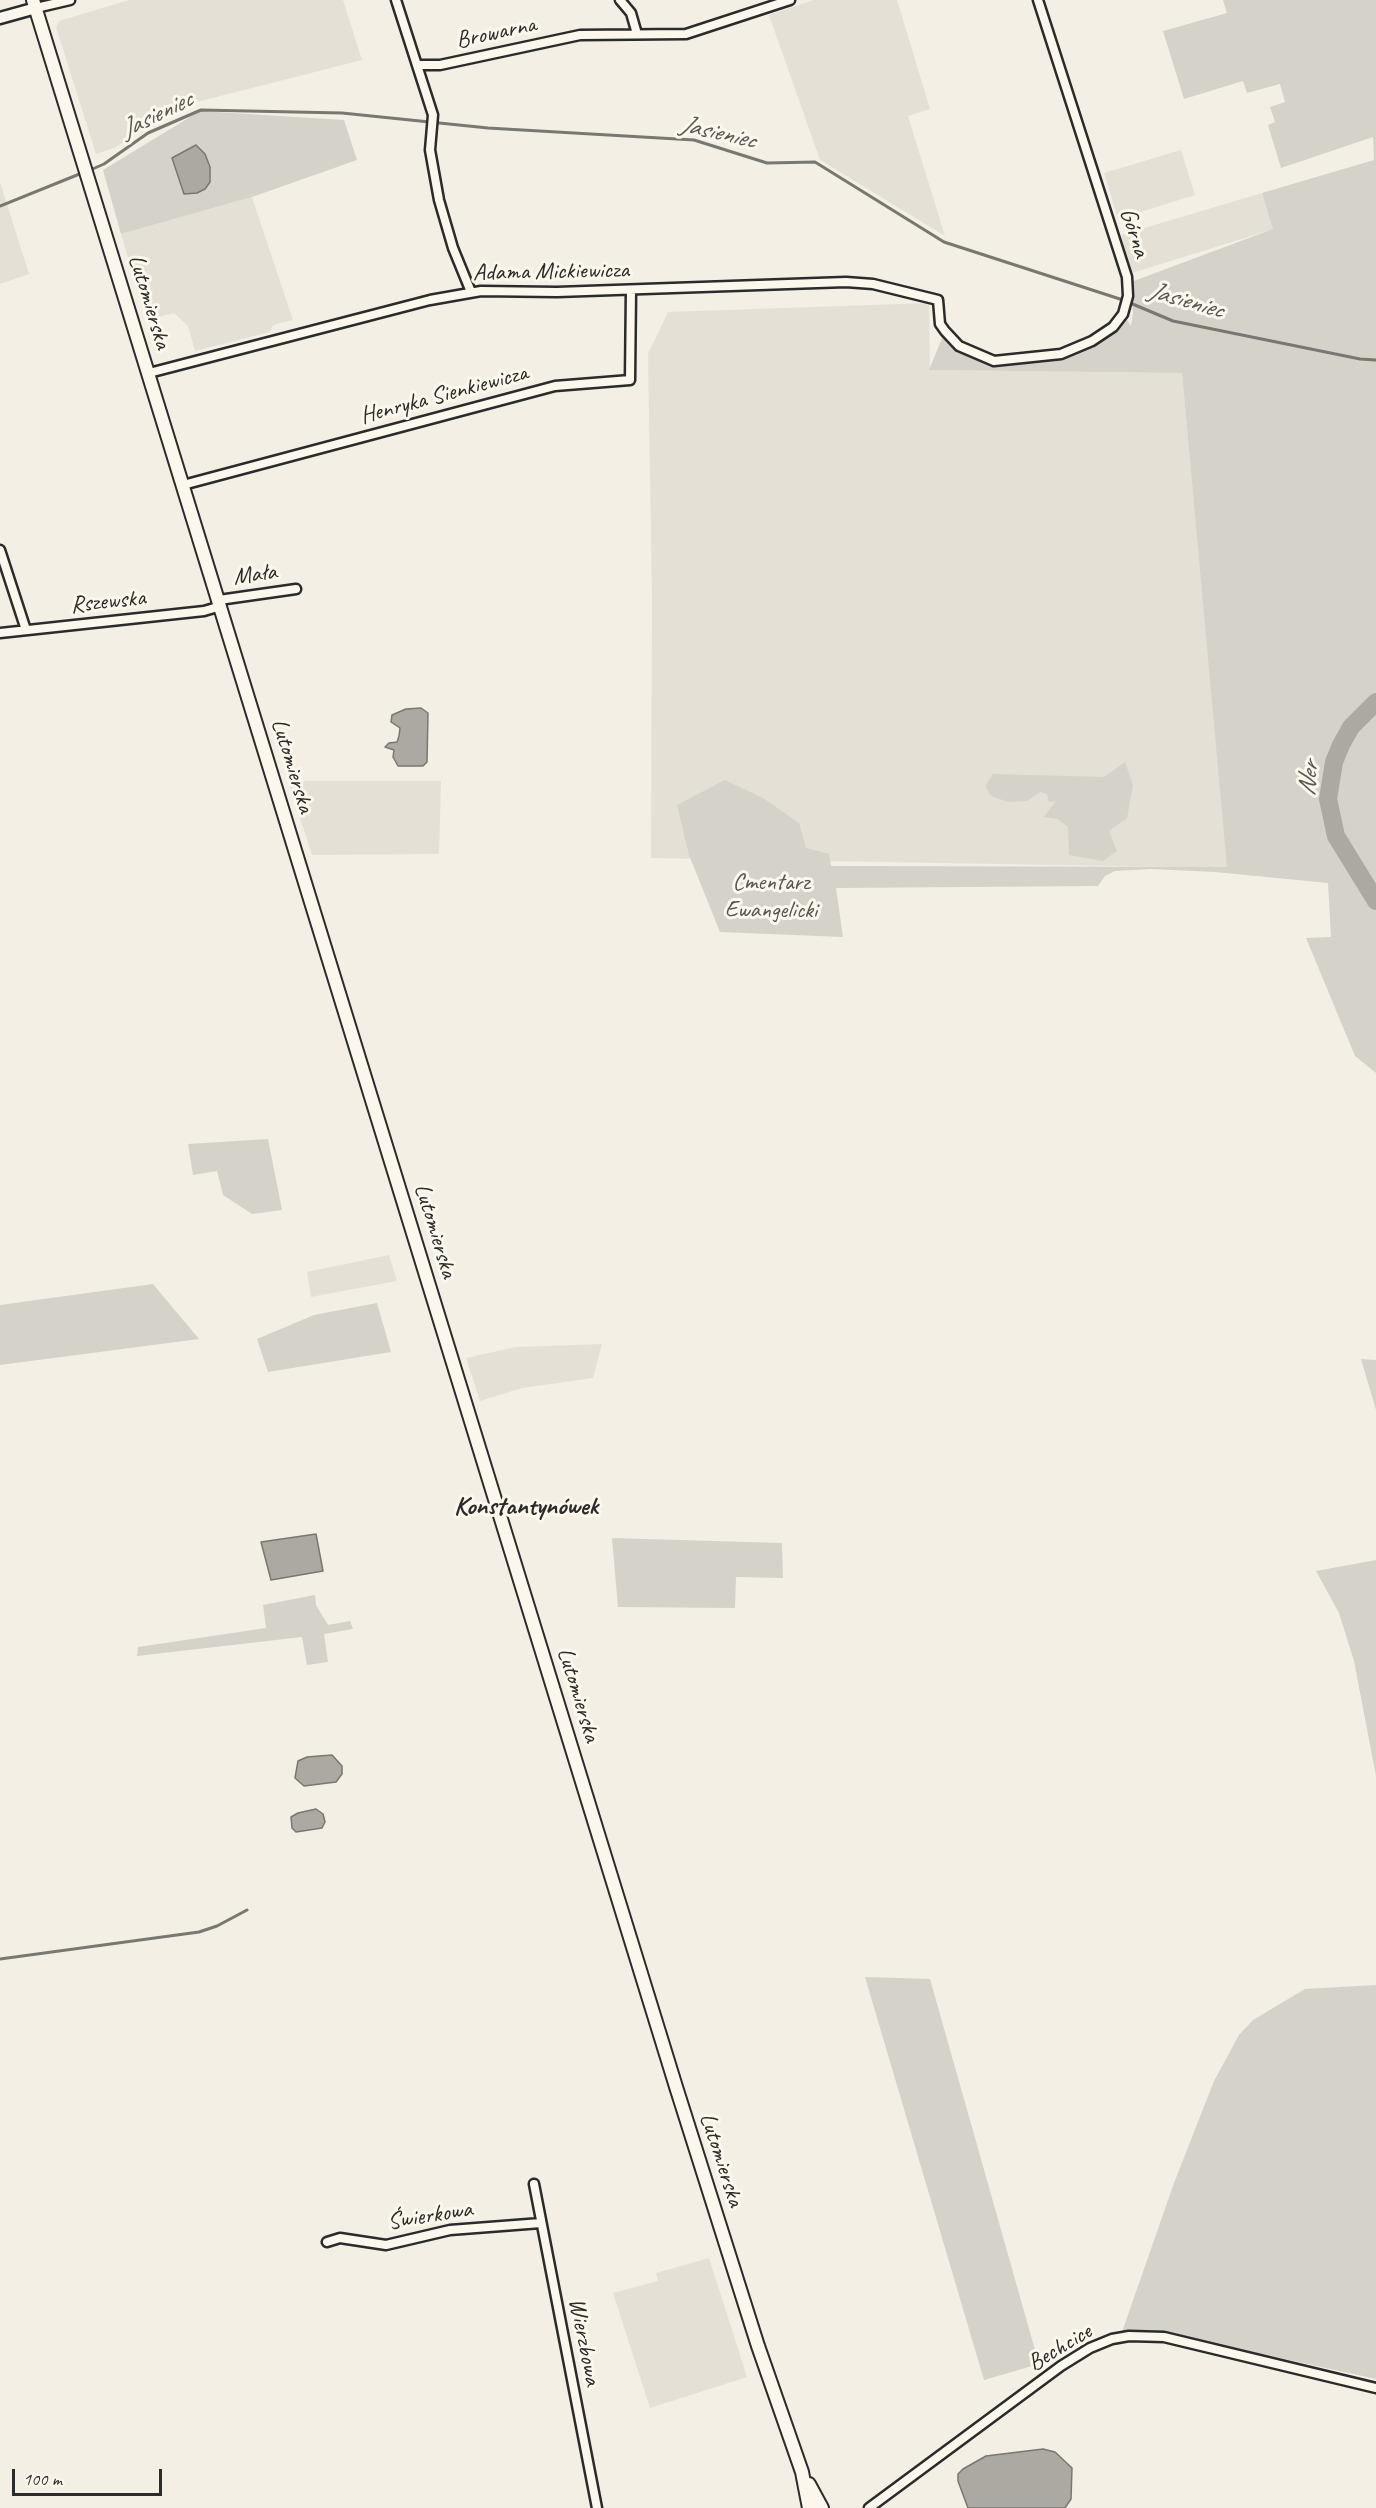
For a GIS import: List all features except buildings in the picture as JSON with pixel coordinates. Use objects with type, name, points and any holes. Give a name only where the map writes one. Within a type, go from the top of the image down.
[{"type":"main road","name":"Lutomierska","points":[[34,4],[680,2100],[802,2472],[809,2508]]},
{"type":"main road","name":"Lutomierska","points":[[802,2472],[822,2508]]},
{"type":"street","points":[[0,18],[34,4],[70,0]]},
{"type":"street","points":[[396,0],[419,65],[433,115],[430,150],[439,200],[453,248],[471,292]]},
{"type":"street","points":[[620,0],[631,13],[637,34]]},
{"type":"street","name":"Browarna","points":[[419,65],[440,65],[580,35],[686,34],[790,0]]},
{"type":"street","name":"Górna","points":[[940,324],[959,346],[994,361],[1061,354],[1092,341],[1113,327],[1126,306],[1127,277],[1038,0]]},
{"type":"street","name":"Adama Mickiewicza","points":[[148,373],[430,300],[471,292],[631,290],[846,282],[873,284],[938,300],[940,324]]},
{"type":"street","name":"Henryka Sienkiewicza","points":[[183,485],[555,386],[630,380],[631,290]]},
{"type":"street","points":[[0,550],[26,630]]},
{"type":"street","name":"Mała","points":[[220,603],[296,589]]},
{"type":"street","name":"Rszewska","points":[[0,633],[204,611],[220,603]]},
{"type":"street","name":"Wierzbowa","points":[[534,2184],[597,2508]]},
{"type":"street","name":"Świerkowa","points":[[327,2241],[340,2238],[386,2245],[450,2230],[541,2223]]},
{"type":"street","name":"Bechcice","points":[[869,2508],[1061,2366],[1090,2348],[1112,2339],[1129,2336],[1164,2337],[1376,2388]]},
{"type":"shaded area","points":[[129,0],[343,0],[362,60],[189,104],[114,148],[96,154],[56,27],[59,21]]},
{"type":"shaded area","points":[[813,0],[897,0],[930,109],[908,116],[945,236],[820,160],[769,15]]},
{"type":"shaded area","points":[[196,145],[205,154],[210,167],[210,182],[205,189],[197,193],[184,194],[172,158]]},
{"type":"shaded area","points":[[1181,150],[1195,195],[1118,219],[1104,173]]},
{"type":"shaded area","points":[[0,182],[29,274],[0,284]]},
{"type":"shaded area","points":[[1262,193],[1274,229],[1132,273],[1121,235]]},
{"type":"shaded area","points":[[252,197],[293,320],[273,325],[270,332],[195,351],[188,326],[174,313],[147,320],[121,234]]},
{"type":"shaded area","points":[[929,303],[930,370],[1182,373],[1228,868],[651,858],[652,596],[648,354],[668,312]]},
{"type":"shaded area","points":[[421,708],[428,713],[427,762],[423,766],[398,766],[393,757],[394,750],[385,747],[389,743],[397,742],[399,736],[400,728],[391,722],[392,715],[406,709]]},
{"type":"shaded area","points":[[288,781],[441,781],[439,854],[312,855]]},
{"type":"shaded area","points":[[389,1255],[397,1281],[311,1297],[307,1272]]},
{"type":"shaded area","points":[[602,1344],[593,1378],[522,1388],[480,1401],[466,1358],[516,1347]]},
{"type":"shaded area","points":[[316,1534],[323,1571],[271,1580],[261,1542]]},
{"type":"shaded area","points":[[332,1755],[342,1766],[342,1774],[336,1782],[304,1786],[295,1778],[298,1761],[307,1757]]},
{"type":"shaded area","points":[[316,1809],[323,1814],[325,1822],[322,1828],[296,1832],[292,1828],[291,1817]]},
{"type":"shaded area","points":[[709,2258],[747,2377],[650,2408],[613,2293],[658,2281],[656,2273]]},
{"type":"shaded area","points":[[1043,2449],[1055,2452],[1072,2468],[1071,2499],[1065,2508],[968,2508],[958,2481],[958,2474],[963,2469],[986,2456]]},
{"type":"green space","name":"Cmentarz Ewangelicki","points":[[1223,0],[1376,0],[1376,1073],[1355,1056],[1306,938],[1331,937],[1328,883],[1215,872],[1151,869],[1115,871],[1105,876],[1098,886],[836,888],[843,937],[720,932],[689,855],[677,805],[725,780],[763,798],[799,823],[806,848],[829,854],[831,866],[1227,867],[1182,373],[929,370],[945,331],[959,346],[994,361],[1061,354],[1092,341],[1123,314],[1131,326],[1133,313],[1131,282],[1273,229],[1262,193],[1374,160],[1373,137],[1281,168],[1268,125],[1275,122],[1270,107],[1285,102],[1280,84],[1247,93],[1243,81],[1184,99],[1163,31],[1227,13]]},
{"type":"green space","points":[[200,111],[344,120],[357,160],[252,197],[121,234],[103,170]]},
{"type":"green space","points":[[1125,762],[1133,785],[1127,818],[1109,831],[1117,851],[1103,861],[1069,855],[1068,827],[1058,819],[1044,817],[1056,801],[1049,802],[1047,794],[1040,792],[1027,801],[1008,802],[991,796],[985,786],[993,774],[1104,777]]},
{"type":"green space","points":[[268,1139],[282,1210],[252,1214],[223,1195],[217,1171],[193,1175],[188,1144]]},
{"type":"green space","points":[[153,1284],[199,1339],[0,1365],[0,1305]]},
{"type":"green space","points":[[377,1303],[391,1352],[268,1372],[257,1339],[314,1315]]},
{"type":"green space","points":[[1361,1359],[1376,1360],[1376,1410]]},
{"type":"green space","points":[[612,1538],[782,1543],[783,1578],[736,1577],[735,1608],[618,1607]]},
{"type":"green space","points":[[1376,1560],[1376,1776],[1354,1661],[1339,1613],[1316,1571]]},
{"type":"green space","points":[[315,1595],[316,1605],[328,1625],[350,1621],[353,1629],[324,1634],[328,1662],[307,1665],[302,1637],[137,1656],[138,1647],[266,1628],[263,1605]]},
{"type":"green space","points":[[865,1977],[930,1979],[1039,2364],[984,2380]]},
{"type":"green space","points":[[1376,1985],[1376,2379],[1166,2333],[1122,2332],[1174,2183],[1214,2081],[1239,2035],[1253,2020],[1305,1989]]},
{"type":"waterway","name":"Jasieniec","points":[[88,171],[104,164],[148,133],[201,110],[342,113],[488,128],[694,140],[767,163],[815,162],[944,242],[1123,300],[1173,321],[1360,359],[1376,360]]},
{"type":"waterway","name":"Jasieniec","points":[[0,206],[82,173]]},
{"type":"waterway","name":"Ner","points":[[1376,702],[1351,727],[1341,745],[1334,762],[1328,799],[1336,836],[1376,901]]},
{"type":"waterway","points":[[0,1959],[199,1932],[217,1926],[247,1910]]},
{"type":"district","name":"Konstantynówek","points":[[526,1507]]}]
